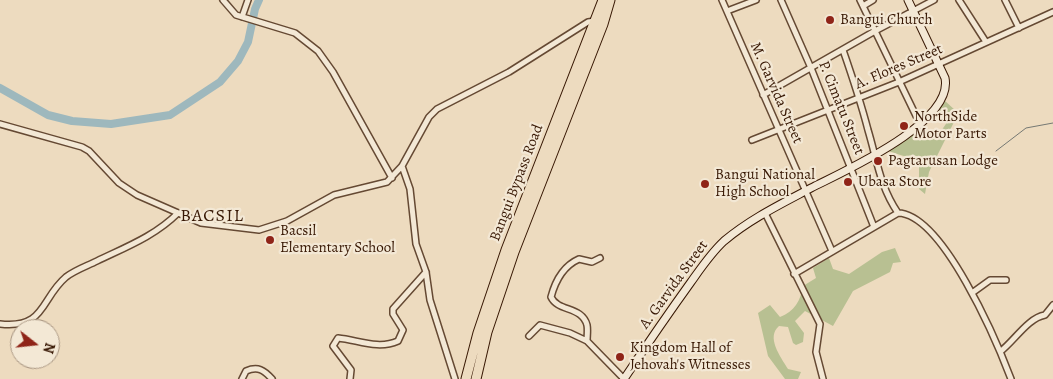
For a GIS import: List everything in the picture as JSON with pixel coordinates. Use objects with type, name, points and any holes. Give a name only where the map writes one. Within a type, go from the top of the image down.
[{"type":"highway","name":"Bangui Bypass Road","points":[[476,379],[488,332],[514,252],[600,23],[603,0]]},
{"type":"highway","name":"Bangui Bypass Road","points":[[466,379],[478,333],[506,250],[610,0]]},
{"type":"main road","name":"A. Garvida Street","points":[[624,379],[712,253],[742,227],[765,213],[902,138],[920,124],[944,96],[945,82],[939,64],[908,0]]},
{"type":"street","points":[[223,0],[234,13],[243,18],[259,21],[295,33],[318,51],[333,72],[392,178]]},
{"type":"street","points":[[243,18],[248,0]]},
{"type":"street","name":"M. Garvida Street","points":[[722,0],[832,251]]},
{"type":"street","points":[[727,12],[756,0]]},
{"type":"street","name":"P. Cimatu Street","points":[[781,0],[811,68],[874,227]]},
{"type":"street","points":[[860,0],[920,124]]},
{"type":"street","points":[[863,6],[873,0]]},
{"type":"street","points":[[762,95],[934,0]]},
{"type":"street","points":[[959,0],[986,42]]},
{"type":"street","points":[[1004,0],[1019,28]]},
{"type":"street","name":"A. Flores Street","points":[[752,140],[899,82],[1053,12]]},
{"type":"street","points":[[0,124],[82,147],[89,151],[128,190],[178,213],[206,224],[264,230],[287,221],[334,195],[379,185],[392,178],[402,166],[429,117],[437,109],[509,72],[588,22],[600,23]]},
{"type":"street","points":[[843,50],[859,98],[885,192],[898,213],[922,223],[933,233],[972,293],[1001,351],[1011,379]]},
{"type":"street","points":[[402,166],[413,205],[416,244],[426,272],[430,300],[455,379]]},
{"type":"street","points":[[0,324],[20,325],[26,322],[39,312],[66,277],[154,233],[178,213]]},
{"type":"street","points":[[765,213],[820,324],[816,352],[823,379]]},
{"type":"street","points":[[794,274],[898,213]]},
{"type":"street","points":[[587,341],[587,324],[583,317],[577,312],[561,306],[551,297],[557,281],[570,265],[579,259],[592,262],[600,258]]},
{"type":"street","points":[[350,379],[351,370],[334,346],[334,342],[338,338],[365,344],[384,345],[398,341],[403,330],[393,314],[393,309],[426,272]]},
{"type":"street","points":[[972,293],[990,280],[1006,280]]},
{"type":"street","points":[[1001,351],[1013,342],[1036,316],[1045,315],[1053,305]]},
{"type":"street","points":[[529,336],[540,325],[570,333],[587,341],[624,379]]},
{"type":"street","points":[[242,379],[246,371],[258,368],[272,379]]},
{"type":"green space","points":[[944,100],[956,111],[957,116],[929,172],[925,194],[919,189],[919,161],[885,150],[913,132],[917,138],[931,131],[935,135],[941,131],[948,121],[938,109]]},
{"type":"green space","points":[[895,248],[901,262],[893,263],[890,272],[853,291],[833,326],[805,311],[795,321],[804,333],[803,342],[796,345],[793,343],[788,327],[779,326],[775,330],[774,341],[778,353],[788,369],[801,372],[798,379],[785,379],[768,356],[758,313],[770,305],[780,317],[793,309],[799,301],[803,286],[816,278],[813,268],[829,258],[833,269],[849,274],[882,252]]},
{"type":"waterway","points":[[0,88],[48,115],[72,121],[111,124],[170,115],[220,82],[238,61],[248,42],[255,9],[259,0]]},
{"type":"waterway","points":[[996,151],[1026,128],[1053,123]]},
{"type":"place","name":"Bangui Church","points":[[830,20]]},
{"type":"place","name":"NorthSide Motor Parts","points":[[904,126]]},
{"type":"place","name":"Pagtarusan Lodge","points":[[878,161]]},
{"type":"place","name":"Ubasa Store","points":[[848,182]]},
{"type":"place","name":"Bangui National High School","points":[[705,184]]},
{"type":"place","name":"Bacsil Elementary School","points":[[270,240]]},
{"type":"place","name":"Kingdom Hall of Jehovah's Witnesses","points":[[620,357]]},
{"type":"district","name":"BACSIL","points":[[212,217]]}]
